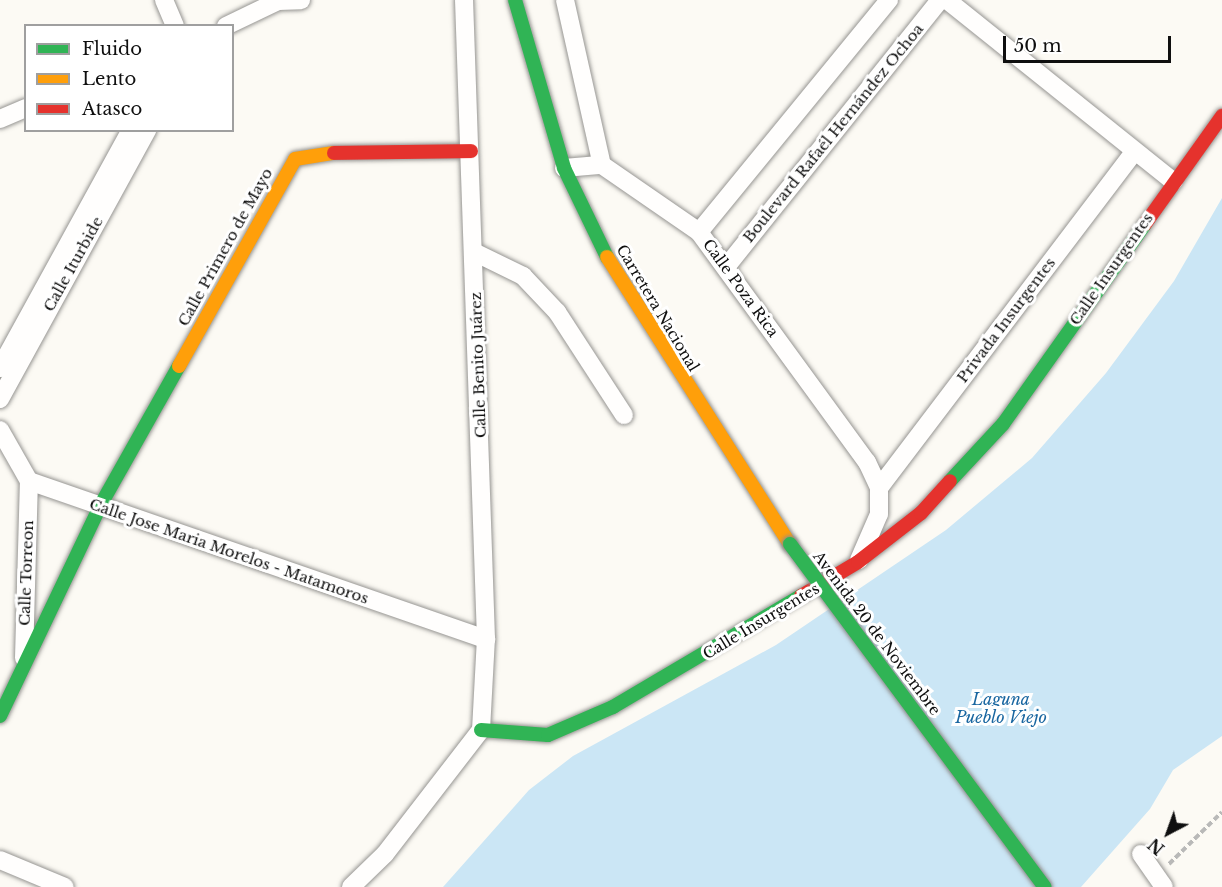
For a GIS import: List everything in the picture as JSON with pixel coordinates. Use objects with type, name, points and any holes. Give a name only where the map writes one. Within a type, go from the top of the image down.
[{"type":"street","points":[[164,0],[174,24]]},
{"type":"street","points":[[230,24],[278,1],[301,0]]},
{"type":"street","name":"Calle Benito Juárez","points":[[464,0],[471,151],[486,639],[481,730]]},
{"type":"street","name":"Carretera Nacional","points":[[515,0],[564,168],[616,276],[790,544]]},
{"type":"street","points":[[564,168],[602,165],[565,0]]},
{"type":"street","points":[[699,232],[889,0]]},
{"type":"street","name":"Boulevard Rafaél Hernández Ochoa","points":[[726,267],[940,0]]},
{"type":"street","points":[[947,0],[1133,153],[1173,181]]},
{"type":"street","points":[[0,119],[24,109]]},
{"type":"street","name":"Calle Insurgentes","points":[[481,730],[548,735],[613,707],[858,562],[921,513],[1003,423],[1173,181],[1222,116]]},
{"type":"street","name":"Calle Iturbide","points":[[123,159],[130,132]]},
{"type":"street","name":"Calle Iturbide","points":[[0,399],[40,310],[123,159],[145,132]]},
{"type":"street","name":"Calle Primero de Mayo","points":[[100,506],[295,159],[317,153],[471,151]]},
{"type":"street","name":"Privada Insurgentes","points":[[879,488],[1133,153]]},
{"type":"street","name":"Calle Poza Rica","points":[[602,165],[699,232],[867,462],[879,488],[879,514],[858,562]]},
{"type":"street","points":[[474,252],[523,276],[557,312],[624,415]]},
{"type":"street","name":"Calle Iturbide","points":[[0,368],[31,327]]},
{"type":"street","points":[[0,430],[29,481]]},
{"type":"street","name":"Calle Jose Maria Morelos - Matamoros","points":[[29,481],[486,639]]},
{"type":"street","name":"Calle Torreon","points":[[24,666],[29,481]]},
{"type":"street","name":"Calle Torreon","points":[[0,716],[100,506]]},
{"type":"street","name":"Avenida 20 de Noviembre","points":[[790,544],[1045,887]]},
{"type":"street","points":[[351,887],[385,854],[481,730]]},
{"type":"street","points":[[1142,854],[1161,881]]},
{"type":"street","points":[[0,860],[64,887]]},
{"type":"path","points":[[1161,881],[1222,812]]},
{"type":"water","name":"Laguna Pueblo Viejo","points":[[1222,198],[1222,736],[1173,770],[1150,809],[1081,887],[443,887],[529,790],[573,756],[776,645],[946,530],[1032,458],[1106,373],[1174,281]]},
{"type":"traffic: fast","points":[[515,0],[564,168],[607,257]]},
{"type":"traffic: fast","points":[[950,481],[1003,424],[1145,224]]},
{"type":"traffic: fast","points":[[0,716],[100,506],[179,366]]},
{"type":"traffic: fast","points":[[790,544],[1045,887]]},
{"type":"traffic: fast","points":[[481,730],[548,735],[613,707],[801,596]]},
{"type":"traffic: slow","points":[[179,366],[295,159],[334,153]]},
{"type":"traffic: slow","points":[[607,257],[790,544]]},
{"type":"traffic: jam","points":[[1145,224],[1222,116]]},
{"type":"traffic: jam","points":[[334,153],[471,151]]},
{"type":"traffic: jam","points":[[801,596],[858,562],[921,513],[950,481]]}]
